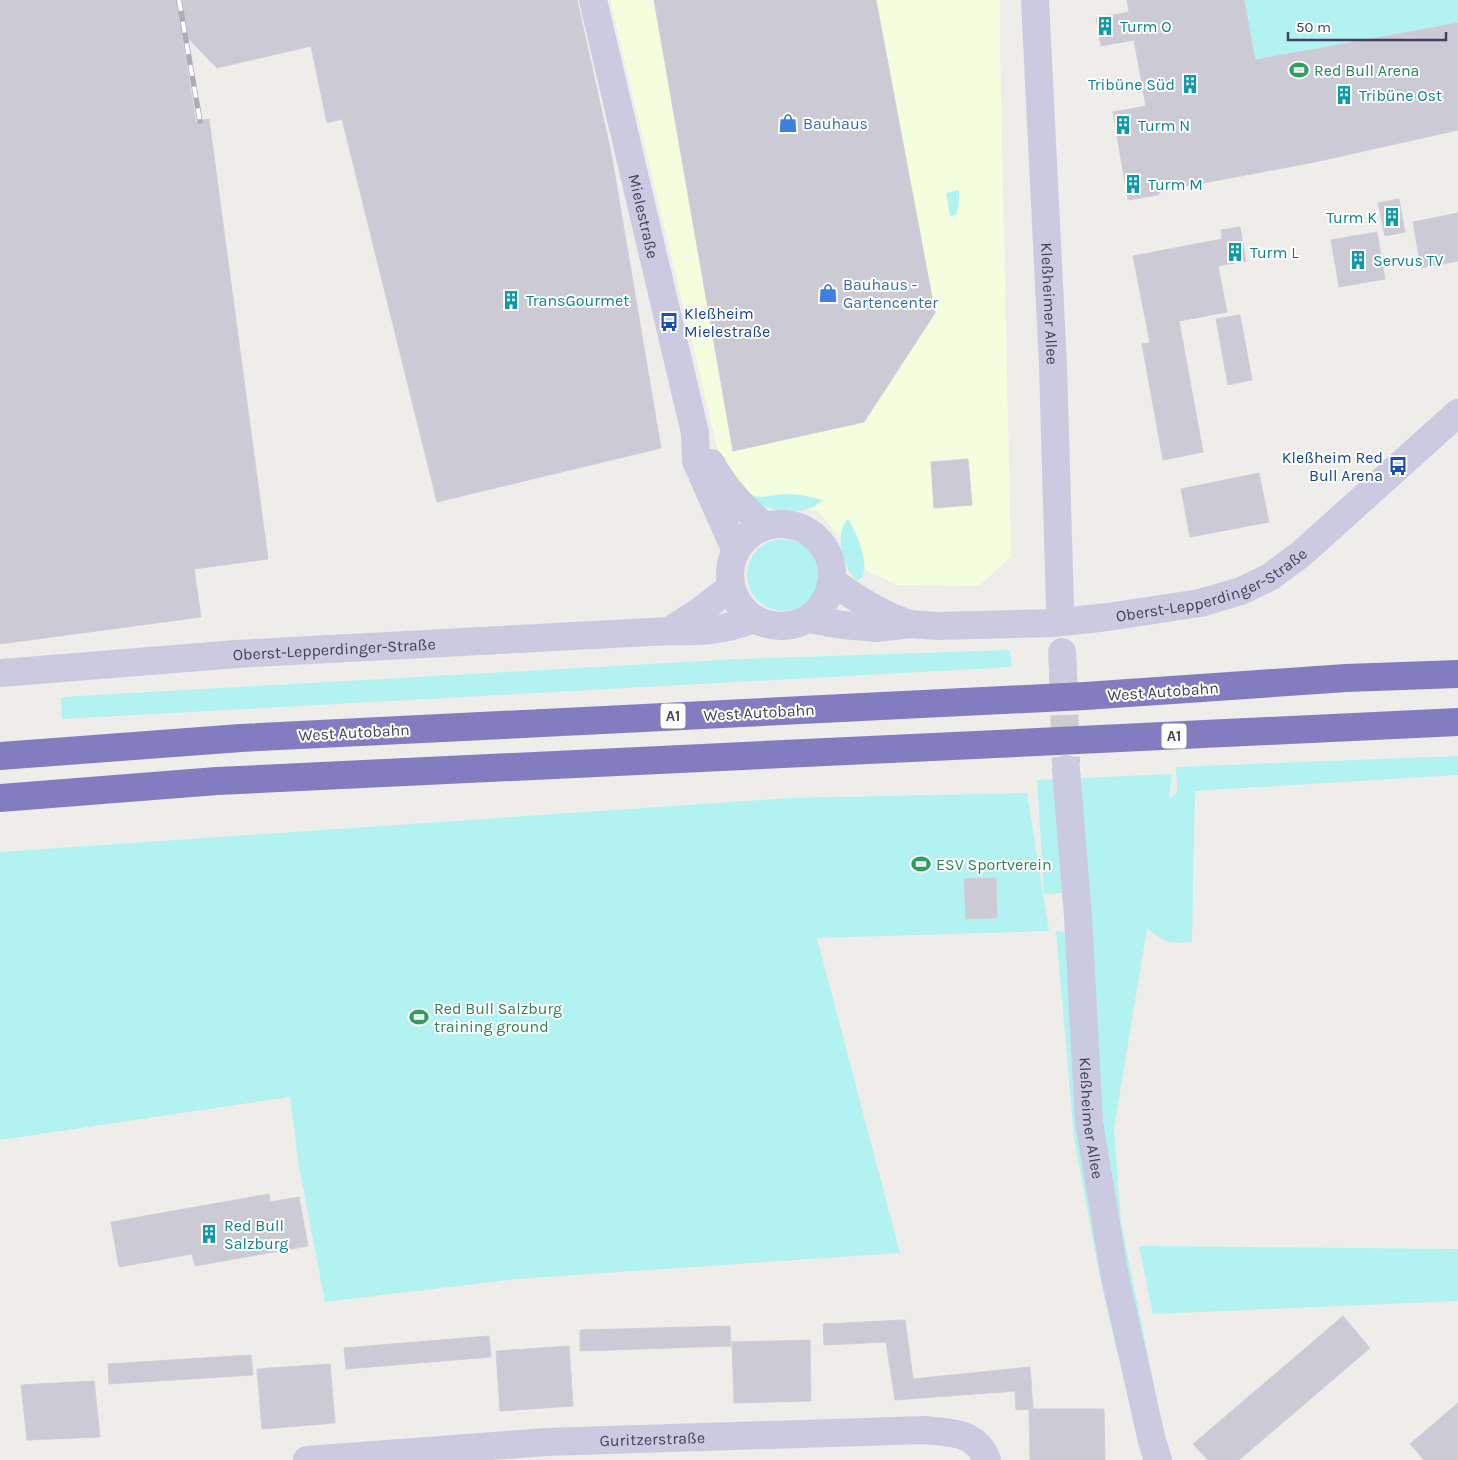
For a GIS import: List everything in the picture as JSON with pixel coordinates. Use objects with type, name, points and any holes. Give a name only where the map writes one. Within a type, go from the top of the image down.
[{"type":"highway","name":"West Autobahn","points":[[0,756],[240,738],[1085,696],[1346,678],[1458,674]]},
{"type":"highway","name":"A1","points":[[0,798],[217,781],[1458,722]]},
{"type":"street","name":"Mielestraße","points":[[593,0],[695,433],[696,461],[736,551]]},
{"type":"street","name":"Kleßheimer Allee","points":[[1035,0],[1053,356],[1060,607]]},
{"type":"street","name":"Oberst-Lepperdinger-Straße","points":[[0,673],[237,654],[669,631],[705,632],[732,627],[754,619],[767,624],[781,626],[794,625],[808,619],[842,625],[877,628],[910,624],[936,626],[1017,625],[1108,617],[1200,603],[1241,591],[1270,577],[1308,548],[1458,413]]},
{"type":"street","name":"Mielestraße","points":[[695,433],[719,478],[738,502],[764,526]]},
{"type":"street","points":[[754,619],[740,605],[731,587],[731,562],[742,541],[752,532],[764,526],[790,524],[802,528],[822,544],[832,568],[832,581],[828,596],[820,609],[808,619]]},
{"type":"street","name":"Oberst-Lepperdinger-Straße","points":[[832,581],[854,598],[883,614],[910,624]]},
{"type":"street","name":"Oberst-Lepperdinger-Straße","points":[[669,631],[700,611],[731,587]]},
{"type":"street","name":"Kleßheimer Allee","points":[[1066,769],[1078,916],[1089,1122],[1115,1277],[1158,1460]]},
{"type":"street","name":"Guritzerstraße","points":[[307,1460],[546,1442],[924,1430],[959,1434],[974,1440],[984,1451],[987,1460]]},
{"type":"shaded area","points":[[610,0],[1000,0],[1011,556],[979,586],[897,585],[867,571],[818,511],[751,501],[722,467]]},
{"type":"shaded area","name":"Red Bull Arena","points":[[1127,0],[1458,0],[1458,130],[1161,191]]},
{"type":"shaded area","points":[[959,190],[959,203],[956,215],[950,216],[946,193]]},
{"type":"shaded area","points":[[746,493],[761,497],[795,494],[822,500],[806,510],[783,511],[760,505]]},
{"type":"shaded area","points":[[848,519],[859,542],[864,561],[862,577],[857,581],[844,560],[842,551],[841,533]]},
{"type":"shaded area","points":[[783,539],[803,545],[813,555],[819,575],[813,595],[803,605],[783,611],[763,605],[753,595],[747,575],[753,555],[763,545]]},
{"type":"shaded area","points":[[1010,650],[1012,667],[62,719],[61,697],[738,659]]},
{"type":"shaded area","points":[[1458,756],[1458,775],[1195,791],[1192,942],[1177,943],[1163,940],[1147,928],[1114,1129],[1121,1222],[1163,1430],[1112,1222],[1103,1127],[1088,892],[1044,894],[1037,780],[1172,774],[1169,799],[1177,792],[1176,767]]},
{"type":"shaded area","name":"Red Bull Salzburg training ground","points":[[1027,793],[1049,931],[817,938],[900,1253],[517,1279],[325,1302],[298,1161],[290,1097],[0,1140],[0,852],[791,798]]},
{"type":"shaded area","points":[[1056,931],[1064,932],[1069,936],[1124,1350],[1117,1351],[1100,1278],[1074,1138]]},
{"type":"shaded area","points":[[1139,1246],[1458,1249],[1458,1301],[1153,1314]]},
{"type":"building","points":[[0,0],[577,0],[611,152],[661,448],[437,502],[342,119],[327,123],[311,46],[217,68],[181,31],[196,122],[209,119],[268,559],[194,569],[201,617],[0,644]]},
{"type":"building","name":"Bauhaus","points":[[654,0],[876,0],[935,313],[864,422],[733,451]]},
{"type":"building","name":"Red Bull Arena","points":[[1127,0],[1244,0],[1255,60],[1458,23],[1458,130],[1315,162],[1161,191],[1158,195],[1128,200],[1113,112],[1146,106],[1134,40],[1101,46],[1096,18],[1129,12]]},
{"type":"building","name":"Turm K","points":[[1399,199],[1405,232],[1385,236],[1378,203]]},
{"type":"building","points":[[1458,213],[1458,261],[1421,268],[1413,222]]},
{"type":"building","points":[[1240,227],[1246,261],[1218,266],[1227,312],[1179,321],[1203,452],[1163,460],[1142,344],[1150,343],[1133,256],[1222,239],[1221,230]]},
{"type":"building","name":"Servus TV","points":[[1377,232],[1385,279],[1339,287],[1331,240]]},
{"type":"building","points":[[1240,315],[1252,380],[1228,385],[1216,319]]},
{"type":"building","points":[[968,459],[972,505],[934,508],[931,462]]},
{"type":"building","points":[[1259,473],[1269,522],[1190,537],[1181,489]]},
{"type":"building","points":[[996,878],[997,918],[966,919],[964,879]]},
{"type":"building","name":"Red Bull Salzburg","points":[[269,1194],[270,1202],[299,1197],[308,1246],[195,1266],[192,1254],[119,1267],[111,1222]]},
{"type":"building","points":[[1343,1316],[1370,1348],[1239,1460],[1208,1460],[1193,1444]]},
{"type":"building","points":[[905,1320],[913,1379],[1030,1367],[1033,1409],[1016,1410],[1015,1391],[895,1400],[886,1342],[824,1345],[823,1324]]},
{"type":"building","points":[[730,1326],[731,1346],[580,1351],[580,1330]]},
{"type":"building","points":[[489,1336],[491,1357],[346,1369],[344,1348]]},
{"type":"building","points":[[810,1340],[811,1401],[734,1403],[732,1342]]},
{"type":"building","points":[[569,1346],[573,1406],[500,1411],[496,1351]]},
{"type":"building","points":[[251,1355],[253,1375],[109,1384],[108,1364]]},
{"type":"building","points":[[330,1364],[335,1423],[262,1429],[257,1369]]},
{"type":"building","points":[[94,1381],[100,1437],[27,1440],[21,1385]]},
{"type":"building","points":[[1458,1403],[1458,1460],[1424,1460],[1410,1444]]},
{"type":"building","points":[[1029,1409],[1104,1409],[1105,1460],[1030,1460]]},
{"type":"tunnel","points":[[1063,673],[1066,764]]},
{"type":"railway","points":[[179,0],[200,121]]},
{"type":"place","name":"Turm O","points":[[1105,26]]},
{"type":"place","name":"Red Bull Arena","points":[[1299,70]]},
{"type":"place","name":"Tribüne Süd","points":[[1190,84]]},
{"type":"place","name":"Tribüne Ost","points":[[1344,95]]},
{"type":"place","name":"Bauhaus","points":[[788,123]]},
{"type":"place","name":"Turm N","points":[[1123,125]]},
{"type":"place","name":"Turm M","points":[[1133,184]]},
{"type":"place","name":"Turm K","points":[[1392,217]]},
{"type":"place","name":"Turm L","points":[[1235,252]]},
{"type":"place","name":"Servus TV","points":[[1358,260]]},
{"type":"place","name":"Bauhaus - Gartencenter","points":[[828,293]]},
{"type":"place","name":"TransGourmet","points":[[511,300]]},
{"type":"place","name":"Kleßheim Mielestraße","points":[[669,322]]},
{"type":"place","name":"Kleßheim Red Bull Arena","points":[[1398,466]]},
{"type":"place","name":"ESV Sportverein","points":[[921,864]]},
{"type":"place","name":"Red Bull Salzburg training ground","points":[[419,1017]]},
{"type":"place","name":"Red Bull Salzburg","points":[[209,1234]]}]
